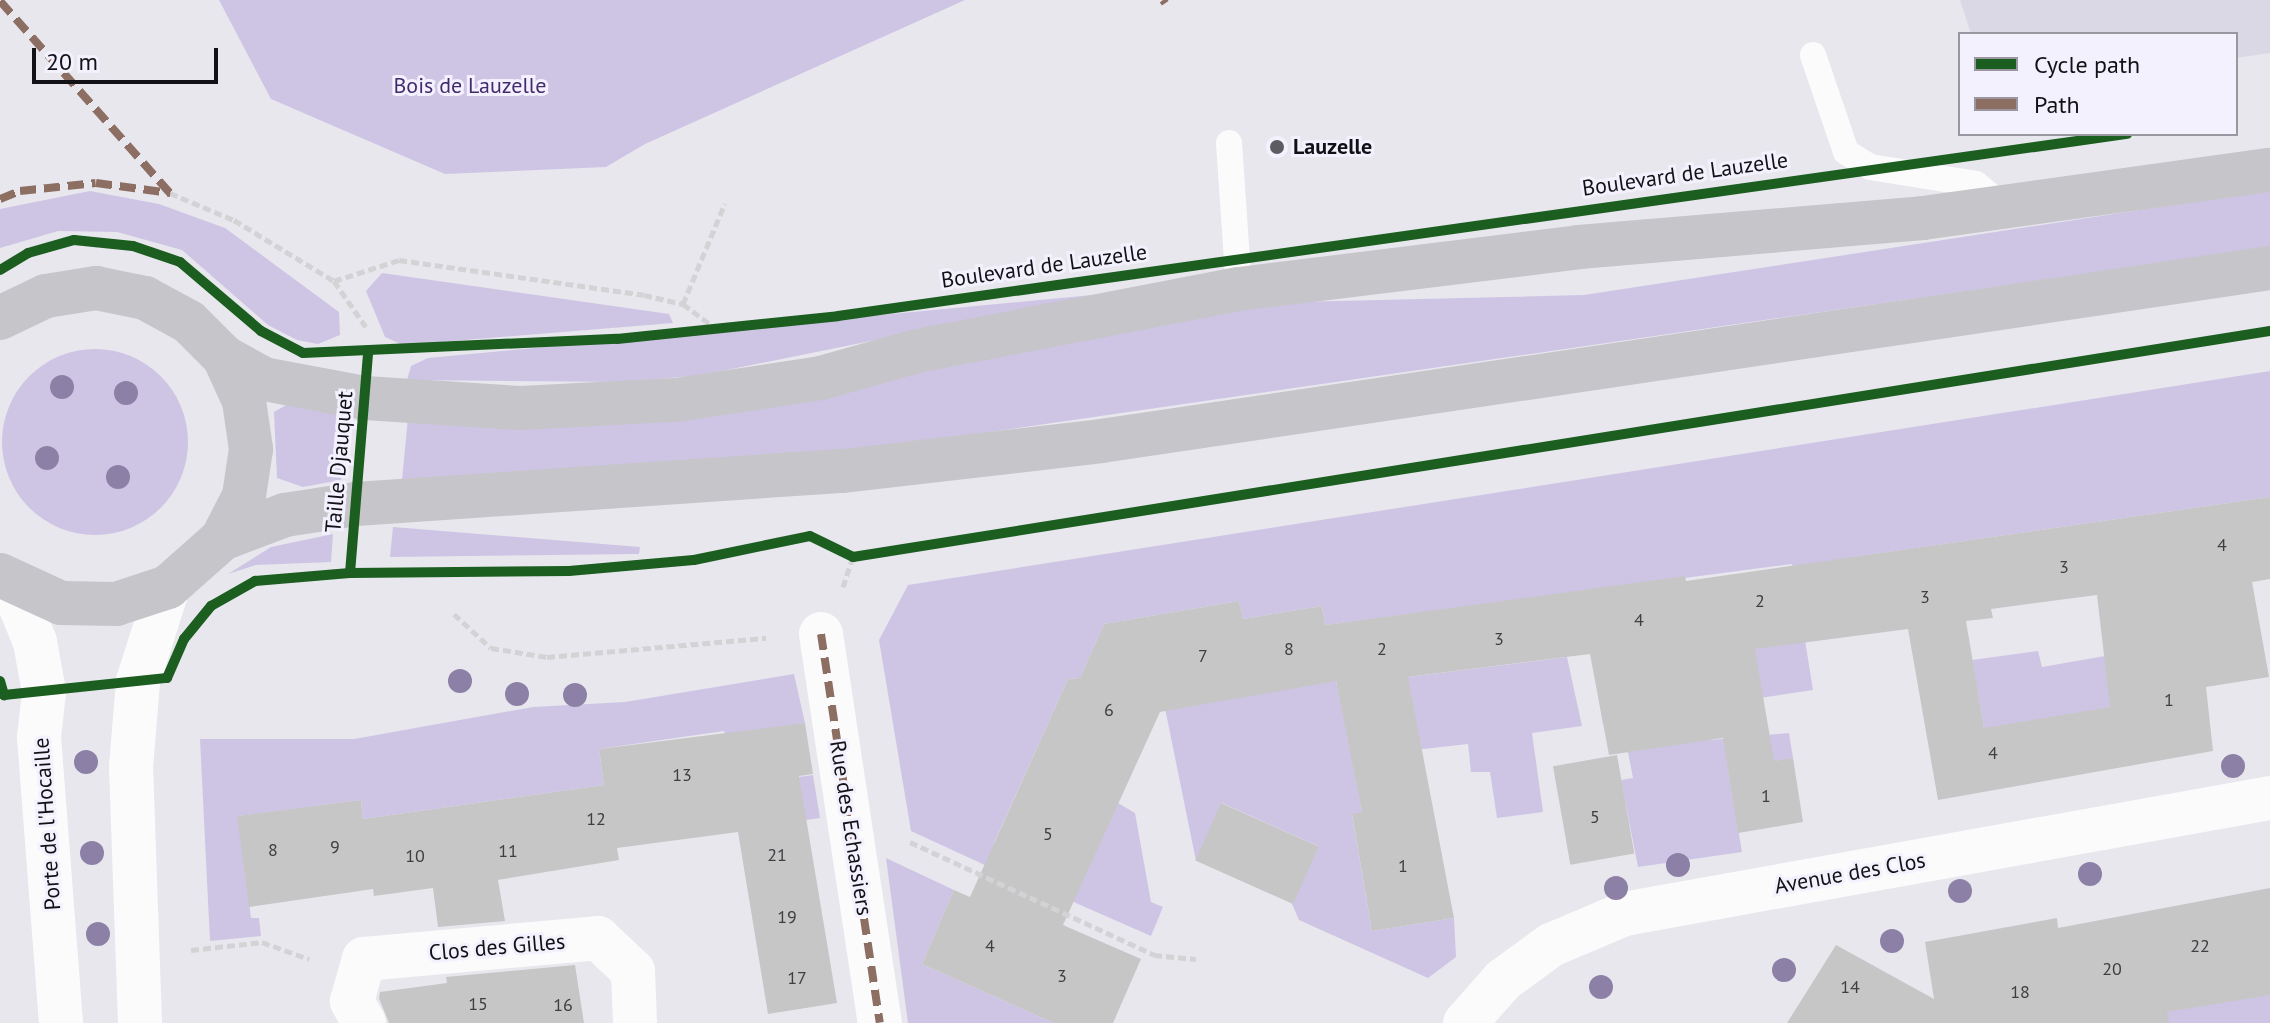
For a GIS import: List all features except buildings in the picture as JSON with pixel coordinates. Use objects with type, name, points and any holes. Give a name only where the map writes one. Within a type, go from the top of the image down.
[{"type":"main road","points":[[0,318],[46,296],[96,288],[145,298],[189,322],[224,357],[264,379],[365,398],[521,408],[676,400],[821,378],[917,351],[1239,289],[1579,247],[2003,207],[2270,170]]},
{"type":"main road","points":[[5,579],[61,603],[116,604],[168,587],[222,539],[285,515],[356,504],[843,471],[1101,441],[2270,268]]},
{"type":"main road","points":[[222,539],[244,496],[251,449],[244,401],[224,357]]},
{"type":"street","name":"Porte de l'Hocaille","points":[[5,579],[35,642],[44,692],[39,737],[61,1023]]},
{"type":"street","points":[[140,1023],[131,767],[138,681],[168,587]]},
{"type":"street","name":"Rue des Echassiers","points":[[821,634],[880,1023]]},
{"type":"street","name":"Avenue des Clos","points":[[1465,1023],[1503,980],[1551,945],[1624,914],[2270,798]]},
{"type":"street","name":"Clos des Gilles","points":[[359,977],[364,959],[598,938],[633,971],[635,1023]]},
{"type":"street","points":[[359,977],[352,1001],[364,1023]]},
{"type":"lane","points":[[1813,55],[1846,152],[1870,167],[1976,184],[2003,207]]},
{"type":"lane","points":[[1229,143],[1239,289]]},
{"type":"path","points":[[170,193],[234,220],[334,281],[366,327]]},
{"type":"path","points":[[683,304],[725,203]]},
{"type":"path","points":[[334,281],[399,260],[683,304],[718,330]]},
{"type":"path","points":[[689,332],[733,328]]},
{"type":"path","points":[[839,550],[868,554]]},
{"type":"path","points":[[454,614],[491,648],[547,657],[821,634]]},
{"type":"path","points":[[850,818],[1154,955],[1196,959]]},
{"type":"path","points":[[183,951],[262,942],[359,977]]},
{"type":"shaded area","points":[[1960,0],[2270,0],[2270,53],[2238,58],[2238,32],[1970,32]]},
{"type":"green space","name":"Bois de Lauzelle","points":[[219,0],[965,0],[645,144],[606,167],[445,174],[271,99]]},
{"type":"green space","points":[[2270,190],[2270,247],[887,447],[402,480],[408,417],[1295,302],[1584,295]]},
{"type":"green space","points":[[90,191],[159,204],[225,228],[339,312],[340,335],[318,344],[297,340],[268,325],[182,250],[117,232],[58,231],[0,248],[0,209]]},
{"type":"green space","points":[[382,273],[669,314],[673,323],[403,345],[385,337],[366,291]]},
{"type":"green space","points":[[1103,294],[702,375],[626,382],[407,380],[411,366],[428,358]]},
{"type":"green space","points":[[95,349],[131,356],[161,376],[181,406],[188,442],[181,478],[161,508],[131,528],[95,535],[59,528],[29,508],[9,478],[2,442],[9,406],[29,376],[59,356]]},
{"type":"green space","points":[[2270,371],[2270,497],[1854,557],[1803,625],[1792,564],[1325,625],[1322,606],[1243,619],[1239,601],[1104,624],[1080,678],[1068,679],[994,843],[1000,872],[911,831],[879,640],[908,585]]},
{"type":"green space","points":[[288,404],[347,411],[341,480],[303,487],[277,478],[274,412]]},
{"type":"green space","points":[[393,527],[640,547],[639,554],[390,557]]},
{"type":"green space","points":[[333,534],[331,562],[256,565],[228,574],[271,547]]},
{"type":"green space","points":[[1804,634],[1813,690],[1706,706],[1711,740],[1789,733],[1793,758],[1728,769],[1742,852],[1638,867],[1621,780],[1633,778],[1628,752],[1680,743],[1674,712],[1603,724],[1593,665]]},
{"type":"green space","points":[[2038,651],[2042,667],[2122,653],[2141,763],[1984,728],[1972,660]]},
{"type":"green space","points":[[1567,657],[1582,726],[1532,733],[1543,812],[1497,818],[1490,772],[1471,772],[1468,744],[1352,757],[1362,812],[1352,815],[1372,931],[1454,918],[1456,957],[1428,978],[1299,920],[1292,904],[1318,846],[1222,803],[1196,861],[1165,708],[1334,672],[1337,686]]},
{"type":"green space","points":[[794,674],[805,723],[757,731],[748,784],[813,775],[820,818],[738,830],[724,731],[599,749],[604,785],[363,819],[361,800],[238,816],[251,918],[259,918],[261,936],[210,941],[200,739],[354,739],[533,707],[625,702]]},
{"type":"green space","points":[[1118,803],[1135,813],[1151,902],[1163,907],[1151,936],[1069,900]]},
{"type":"green space","points":[[886,858],[954,890],[922,964],[1054,1023],[908,1023]]},
{"type":"green space","points":[[2270,995],[2270,1023],[2153,1023],[2164,997]]},
{"type":"marked path","points":[[0,1],[170,193]]},
{"type":"marked path","points":[[0,199],[20,191],[96,183],[170,193]]},
{"type":"marked path","points":[[821,634],[880,1023]]},
{"type":"cycle path","name":"Boulevard de Lauzelle","points":[[0,270],[28,253],[74,240],[133,246],[180,262],[261,331],[303,353],[617,339],[838,316],[2113,136]]},
{"type":"cycle path","points":[[0,681],[4,695],[167,678],[184,639],[211,606],[255,581],[350,573],[569,571],[694,560],[810,536],[853,557],[2270,331]]},
{"type":"cycle path","name":"Taille Djauquet","points":[[350,573],[368,355]]},
{"type":"place","name":"Lauzelle","points":[[1277,147]]}]
